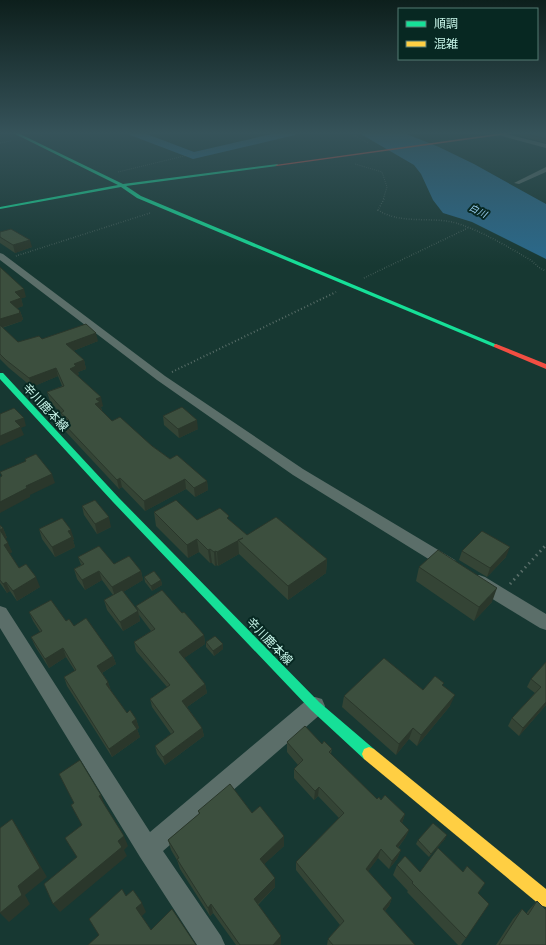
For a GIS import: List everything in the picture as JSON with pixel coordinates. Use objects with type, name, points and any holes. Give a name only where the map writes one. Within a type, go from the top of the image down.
[{"type":"main road","points":[[104,177],[122,186],[139,198],[546,367]]},
{"type":"main road","points":[[0,208],[122,186],[187,177]]},
{"type":"main road","name":"辛川鹿本線","points":[[1,378],[315,706],[365,751],[546,899]]},
{"type":"street","points":[[517,183],[529,177]]},
{"type":"street","points":[[2,257],[161,378],[298,472],[546,623]]},
{"type":"street","points":[[0,612],[148,849],[212,945]]},
{"type":"street","points":[[148,849],[315,706]]},
{"type":"path","points":[[384,177],[388,191],[378,210],[382,214],[447,220],[468,228],[531,260],[540,269],[546,271]]},
{"type":"path","points":[[2,257],[164,208]]},
{"type":"path","points":[[161,378],[468,228]]},
{"type":"path","points":[[499,595],[546,545]]},
{"type":"water","name":"白川","points":[[422,177],[498,177],[546,204],[546,259],[472,222],[443,213],[433,200]]},
{"type":"building","points":[[11,229],[30,240],[13,245],[0,237],[0,232]]},
{"type":"building","points":[[0,267],[24,289],[15,292],[21,298],[10,302],[20,311],[20,313],[0,319]]},
{"type":"building","points":[[86,324],[96,333],[66,344],[84,360],[74,364],[76,366],[70,369],[101,397],[96,399],[100,402],[95,404],[112,421],[120,417],[152,446],[170,459],[177,455],[207,481],[194,488],[185,479],[144,501],[120,478],[117,480],[63,423],[69,420],[61,413],[64,411],[47,392],[64,386],[56,368],[29,378],[0,354],[0,325],[18,342],[39,336],[42,339]]},
{"type":"building","points":[[182,407],[197,420],[178,429],[163,416]]},
{"type":"building","points":[[14,408],[24,418],[15,421],[21,427],[0,436],[0,414]]},
{"type":"building","points":[[36,454],[52,474],[26,486],[27,488],[0,502],[0,477],[2,476],[0,472],[26,461],[25,459]]},
{"type":"building","points":[[95,500],[109,517],[95,524],[82,506]]},
{"type":"building","points":[[176,500],[197,520],[220,508],[229,516],[227,518],[247,535],[276,517],[327,559],[288,586],[238,540],[217,552],[210,549],[208,550],[197,539],[187,545],[154,512]]},
{"type":"building","points":[[62,518],[71,530],[68,531],[72,537],[52,547],[39,529]]},
{"type":"building","points":[[0,530],[8,543],[4,545],[19,568],[26,564],[36,577],[13,591],[6,582],[3,584],[0,580]]},
{"type":"building","points":[[482,531],[510,547],[490,568],[462,551]]},
{"type":"building","points":[[99,546],[114,564],[129,556],[141,571],[112,587],[99,571],[82,580],[74,569],[84,564],[78,557]]},
{"type":"building","points":[[438,550],[497,588],[479,607],[419,567]]},
{"type":"building","points":[[154,571],[161,580],[151,586],[144,577]]},
{"type":"building","points":[[122,590],[138,611],[120,622],[104,600]]},
{"type":"building","points":[[162,590],[204,635],[179,652],[205,684],[182,701],[202,728],[163,757],[155,746],[174,732],[150,699],[170,685],[134,642],[155,629],[136,606]]},
{"type":"building","points":[[51,600],[66,621],[69,619],[74,626],[86,618],[113,656],[97,666],[108,682],[106,684],[127,713],[130,710],[136,719],[132,722],[137,729],[109,749],[64,677],[76,670],[63,648],[45,659],[31,637],[42,631],[29,612]]},
{"type":"building","points":[[215,636],[223,644],[213,651],[206,642]]},
{"type":"building","points":[[384,658],[423,690],[435,676],[444,683],[442,685],[455,695],[421,735],[413,728],[399,744],[344,696]]},
{"type":"building","points":[[546,662],[546,702],[523,728],[512,718],[541,687],[531,679]]},
{"type":"building","points":[[305,726],[322,744],[324,741],[332,749],[329,752],[377,799],[379,797],[381,800],[385,795],[405,814],[400,821],[409,830],[396,846],[401,850],[392,861],[381,849],[366,869],[392,898],[383,909],[415,945],[333,945],[328,939],[344,921],[296,862],[344,813],[319,787],[315,791],[294,769],[303,760],[287,742]]},
{"type":"building","points":[[80,760],[101,795],[99,796],[124,836],[118,841],[122,847],[53,904],[44,884],[77,857],[65,838],[82,825],[71,805],[74,803],[59,774]]},
{"type":"building","points":[[230,784],[252,813],[260,806],[284,836],[260,859],[275,878],[254,899],[281,936],[273,945],[240,945],[211,904],[208,908],[177,859],[179,858],[168,840],[200,813],[198,811]]},
{"type":"building","points":[[12,819],[40,868],[18,886],[22,895],[0,913],[0,828]]},
{"type":"building","points":[[433,823],[447,835],[431,854],[418,840]]},
{"type":"building","points":[[438,848],[463,872],[467,866],[485,883],[478,893],[489,904],[466,938],[412,883],[413,882],[397,865],[405,856],[420,872]]},
{"type":"building","points":[[122,889],[126,896],[133,890],[142,903],[136,908],[151,930],[172,909],[196,945],[88,945],[99,935],[89,919]]},
{"type":"building","points":[[537,901],[546,910],[546,945],[499,945],[522,909],[528,915]]},
{"type":"traffic: fast","points":[[105,177],[121,185],[139,197],[496,346]]},
{"type":"traffic: fast","points":[[0,208],[131,184],[184,177]]},
{"type":"traffic: fast","points":[[0,375],[116,500],[315,706],[369,754]]},
{"type":"traffic: slow","points":[[369,754],[546,899]]},
{"type":"traffic: jam","points":[[496,346],[546,367]]}]
